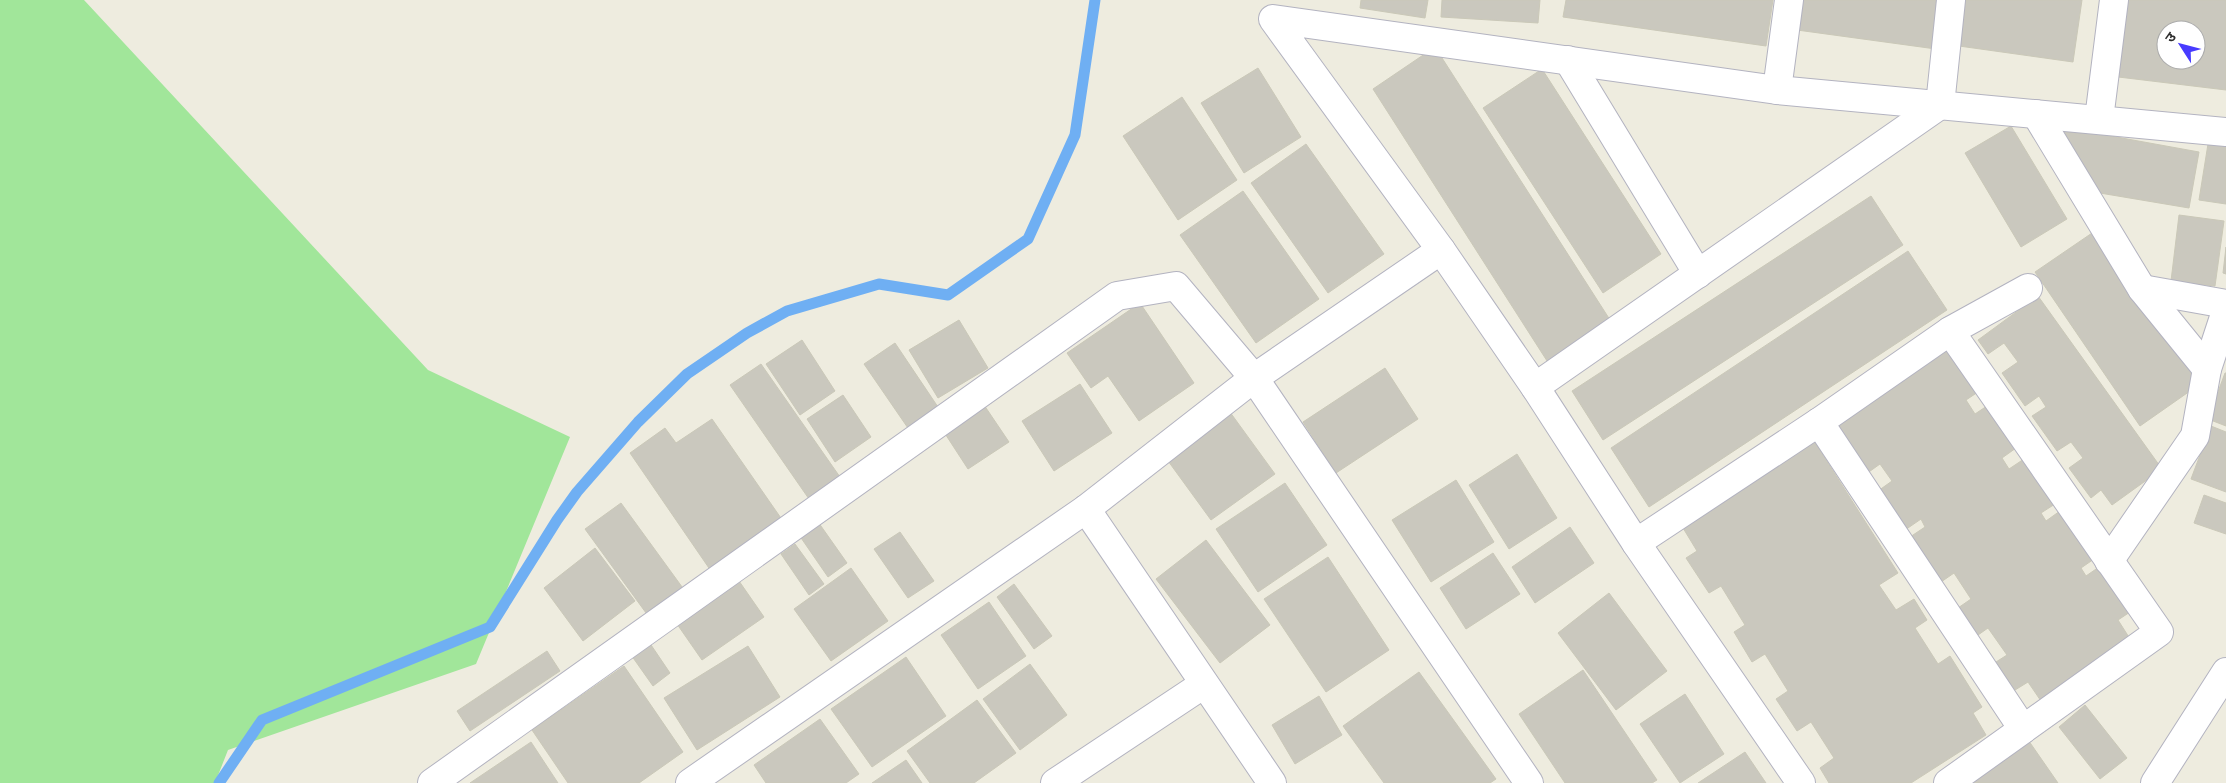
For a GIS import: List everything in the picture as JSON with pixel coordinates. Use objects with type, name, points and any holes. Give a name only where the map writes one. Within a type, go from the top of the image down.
[{"type":"street","points":[[1777,90],[1790,0]]},
{"type":"street","points":[[1535,387],[1940,106],[1951,0]]},
{"type":"street","points":[[2099,119],[2114,0]]},
{"type":"street","points":[[1801,783],[1636,543],[1535,387],[1441,250],[1273,19],[1777,90],[2226,132]]},
{"type":"street","points":[[1568,60],[1698,274]]},
{"type":"street","points":[[2036,114],[2142,290],[2207,369]]},
{"type":"street","points":[[690,783],[1086,509],[1254,378],[1441,250]]},
{"type":"street","points":[[432,783],[1117,296],[1176,286],[1254,378],[1529,783]]},
{"type":"street","points":[[1636,543],[1819,422],[1950,331],[2028,288]]},
{"type":"street","points":[[2142,290],[2226,304]]},
{"type":"street","points":[[2110,561],[2195,436],[2207,369],[2226,311]]},
{"type":"street","points":[[1948,783],[2159,632],[1950,331]]},
{"type":"street","points":[[1819,422],[2023,729]]},
{"type":"street","points":[[1086,509],[1272,783]]},
{"type":"street","points":[[2155,783],[2226,672]]},
{"type":"street","points":[[1055,783],[1204,684]]},
{"type":"green space","points":[[0,0],[84,0],[428,370],[570,437],[476,664],[228,750],[215,783],[0,783]]},
{"type":"building","points":[[1361,0],[1428,0],[1425,18],[1360,8]]},
{"type":"building","points":[[1442,0],[1540,0],[1538,23],[1441,17]]},
{"type":"building","points":[[1566,0],[1773,0],[1766,46],[1563,17]]},
{"type":"building","points":[[1801,0],[1943,0],[1936,49],[1797,30]]},
{"type":"building","points":[[1966,0],[2082,0],[2073,62],[1959,46]]},
{"type":"building","points":[[2120,0],[2226,0],[2226,90],[2110,76]]},
{"type":"building","points":[[1435,47],[1612,323],[1549,364],[1373,89]]},
{"type":"building","points":[[1258,68],[1301,137],[1244,173],[1201,103]]},
{"type":"building","points":[[1542,69],[1661,254],[1603,293],[1483,108]]},
{"type":"building","points":[[1182,97],[1237,180],[1178,220],[1123,136]]},
{"type":"building","points":[[2011,126],[2067,219],[2021,247],[1965,153]]},
{"type":"building","points":[[2061,127],[2199,152],[2189,208],[2088,191],[2067,153]]},
{"type":"building","points":[[1306,144],[1384,254],[1328,293],[1251,183]]},
{"type":"building","points":[[2208,144],[2226,147],[2226,204],[2199,200]]},
{"type":"building","points":[[1243,191],[1319,299],[1256,343],[1180,235]]},
{"type":"building","points":[[1871,196],[1903,245],[1603,440],[1572,391]]},
{"type":"building","points":[[2179,215],[2224,221],[2215,286],[2171,281]]},
{"type":"building","points":[[2095,231],[2200,384],[2140,426],[2035,272]]},
{"type":"building","points":[[2226,247],[2226,274],[2223,273]]},
{"type":"building","points":[[1908,251],[1947,310],[1649,507],[1611,448]]},
{"type":"building","points":[[2038,296],[2162,469],[2112,505],[2101,490],[2091,498],[2069,468],[2083,458],[2071,442],[2057,451],[2032,416],[2046,407],[2039,396],[2025,406],[2002,373],[2018,362],[2004,343],[1988,354],[1978,340]]},
{"type":"building","points":[[1140,303],[1194,383],[1139,421],[1108,376],[1091,388],[1067,353]]},
{"type":"building","points":[[959,320],[988,368],[938,398],[909,350]]},
{"type":"building","points":[[802,340],[835,391],[800,415],[766,364]]},
{"type":"building","points":[[895,343],[940,410],[910,431],[864,364]]},
{"type":"building","points":[[1944,343],[1978,392],[1966,400],[1975,414],[1987,406],[2016,448],[2002,458],[2009,469],[2024,459],[2055,504],[2041,513],[2046,521],[2060,511],[2094,559],[2081,568],[2086,576],[2099,567],[2130,612],[2118,620],[2132,642],[2043,704],[2028,682],[2015,690],[1996,662],[2007,655],[1988,628],[1978,635],[1958,608],[1971,599],[1954,573],[1941,582],[1910,537],[1925,527],[1921,519],[1905,530],[1878,491],[1892,481],[1880,464],[1866,474],[1830,422]]},
{"type":"building","points":[[761,364],[840,477],[809,499],[730,385]]},
{"type":"building","points":[[1385,368],[1418,419],[1336,473],[1303,422]]},
{"type":"building","points":[[2226,373],[2226,426],[2208,419]]},
{"type":"building","points":[[1080,384],[1112,433],[1054,471],[1022,421]]},
{"type":"building","points":[[843,395],[871,437],[835,462],[807,419]]},
{"type":"building","points":[[982,402],[1009,442],[968,469],[942,429]]},
{"type":"building","points":[[1227,408],[1275,474],[1211,520],[1163,454]]},
{"type":"building","points":[[712,419],[783,521],[711,571],[630,453],[665,428],[676,443]]},
{"type":"building","points":[[2211,426],[2226,432],[2226,492],[2191,479]]},
{"type":"building","points":[[1812,438],[1898,573],[1879,585],[1896,610],[1914,599],[1927,620],[1915,628],[1938,664],[1950,656],[1982,707],[1973,713],[1986,735],[1911,783],[1829,783],[1820,768],[1834,758],[1811,722],[1797,731],[1776,699],[1788,691],[1765,654],[1752,662],[1734,632],[1745,625],[1721,586],[1709,593],[1686,558],[1697,551],[1680,523]]},
{"type":"building","points":[[1517,454],[1557,518],[1509,549],[1469,485]]},
{"type":"building","points":[[1456,480],[1494,542],[1431,582],[1392,520]]},
{"type":"building","points":[[1285,483],[1327,545],[1258,592],[1216,529]]},
{"type":"building","points":[[2204,495],[2226,503],[2226,534],[2194,523]]},
{"type":"building","points":[[621,503],[685,591],[649,617],[585,529]]},
{"type":"building","points":[[816,519],[847,563],[828,577],[797,532]]},
{"type":"building","points":[[1570,527],[1594,563],[1535,603],[1512,567]]},
{"type":"building","points":[[900,532],[934,581],[908,598],[874,549]]},
{"type":"building","points":[[1206,540],[1270,625],[1220,663],[1156,579]]},
{"type":"building","points":[[795,544],[824,584],[809,595],[781,554]]},
{"type":"building","points":[[595,548],[635,601],[583,641],[544,588]]},
{"type":"building","points":[[1493,553],[1520,594],[1466,629],[1440,588]]},
{"type":"building","points":[[1328,557],[1389,650],[1326,692],[1264,599]]},
{"type":"building","points":[[851,568],[888,621],[831,661],[794,609]]},
{"type":"building","points":[[739,581],[764,617],[702,660],[677,624]]},
{"type":"building","points":[[1014,584],[1052,636],[1034,649],[997,597]]},
{"type":"building","points":[[1609,593],[1667,671],[1616,710],[1558,633]]},
{"type":"building","points":[[989,602],[1026,656],[978,689],[941,635]]},
{"type":"building","points":[[647,639],[670,673],[653,686],[629,652]]},
{"type":"building","points":[[748,646],[780,697],[697,750],[664,698]]},
{"type":"building","points":[[547,651],[560,671],[470,731],[457,711]]},
{"type":"building","points":[[906,657],[946,716],[872,767],[831,709]]},
{"type":"building","points":[[1030,664],[1067,715],[1020,750],[983,699]]},
{"type":"building","points":[[624,666],[683,752],[639,783],[568,783],[532,730]]},
{"type":"building","points":[[1583,670],[1657,780],[1652,783],[1565,783],[1519,714]]},
{"type":"building","points":[[1419,672],[1496,779],[1490,783],[1384,783],[1343,726]]},
{"type":"building","points":[[1685,694],[1724,754],[1680,783],[1640,724]]},
{"type":"building","points":[[1319,696],[1342,735],[1295,764],[1272,725]]},
{"type":"building","points":[[977,700],[1016,753],[974,783],[930,783],[907,751]]},
{"type":"building","points":[[2085,705],[2127,758],[2100,779],[2059,727]]},
{"type":"building","points":[[820,719],[859,774],[846,783],[766,783],[754,765]]},
{"type":"building","points":[[2024,734],[2058,783],[1968,783]]},
{"type":"building","points":[[531,742],[558,783],[470,783]]},
{"type":"building","points":[[1745,752],[1766,783],[1698,783]]},
{"type":"building","points":[[906,760],[922,783],[872,783]]},
{"type":"waterway","points":[[219,783],[262,720],[490,627],[557,520],[577,492],[638,422],[687,374],[747,333],[787,311],[879,284],[948,295],[1028,239],[1075,135],[1095,0]]}]
